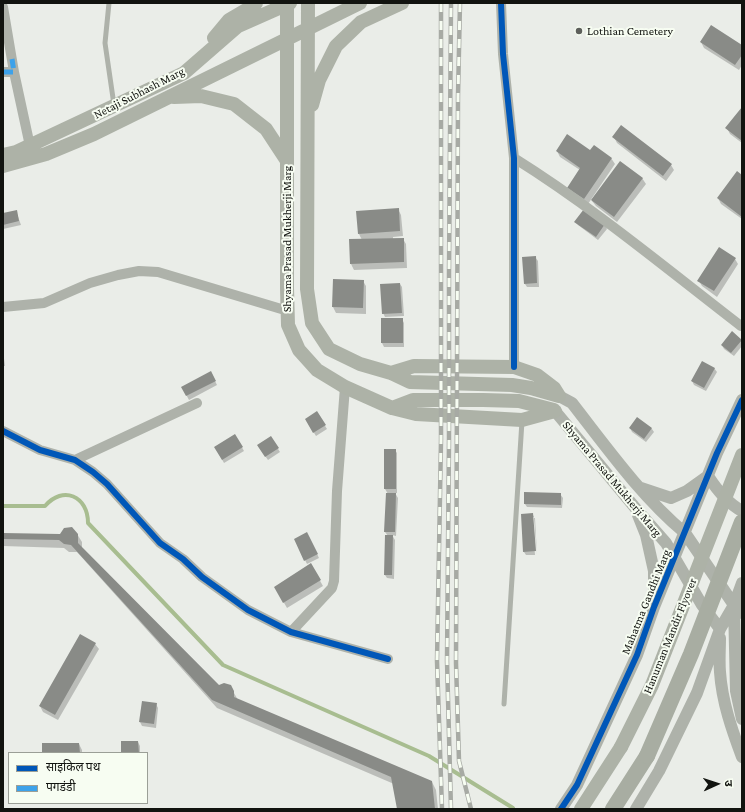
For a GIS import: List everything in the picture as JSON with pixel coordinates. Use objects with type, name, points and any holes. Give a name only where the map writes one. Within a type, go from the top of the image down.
[{"type":"highway","name":"Hanuman Mandir Flyover","points":[[613,809],[647,756],[694,646],[742,522]]},
{"type":"main road","points":[[184,73],[229,20],[256,3]]},
{"type":"main road","name":"Netaji Subhash Marg","points":[[3,155],[16,152],[30,146],[184,73],[238,26],[288,3]]},
{"type":"main road","name":"Shyama Prasad Mukherji Marg","points":[[288,3],[288,325],[299,350],[317,370],[345,387],[392,408],[416,414],[522,420],[555,411]]},
{"type":"main road","name":"Shyama Prasad Mukherji Marg","points":[[308,3],[307,288],[312,323],[329,348],[360,364],[391,373],[410,382],[512,385],[559,396]]},
{"type":"main road","name":"Netaji Subhash Marg","points":[[3,166],[46,154],[94,134],[360,3]]},
{"type":"main road","points":[[308,119],[319,80],[336,46],[361,22],[402,3]]},
{"type":"main road","points":[[169,97],[201,96],[234,104],[266,129],[287,161]]},
{"type":"main road","name":"Shyama Prasad Mukherji Marg","points":[[391,373],[414,366],[514,367],[537,375],[554,388],[559,396]]},
{"type":"main road","points":[[555,411],[559,396]]},
{"type":"main road","name":"Shyama Prasad Mukherji Marg","points":[[392,408],[413,400],[483,400],[519,401],[555,411]]},
{"type":"main road","name":"Hanuman Mandir Flyover","points":[[581,809],[621,747],[652,685],[742,455]]},
{"type":"street","points":[[501,3],[503,54],[514,158],[514,367]]},
{"type":"street","points":[[3,7],[14,72],[30,146]]},
{"type":"street","points":[[3,72],[14,72]]},
{"type":"street","points":[[514,158],[556,185],[741,326]]},
{"type":"street","points":[[3,307],[44,303],[90,283],[118,274],[139,271],[158,272],[288,311]]},
{"type":"street","points":[[291,632],[332,588],[334,581],[337,491],[345,387]]},
{"type":"street","name":"Shyama Prasad Mukherji Marg","points":[[559,396],[572,404],[639,488],[685,533],[738,609]]},
{"type":"street","name":"Mahatma Gandhi Marg","points":[[561,809],[577,785],[637,655],[654,607],[675,559],[717,453],[742,400]]},
{"type":"street","points":[[76,460],[197,403]]},
{"type":"street","name":"Shyama Prasad Mukherji Marg","points":[[555,411],[636,510],[666,543],[702,605],[720,629]]},
{"type":"street","points":[[3,431],[40,450],[76,460],[107,484],[160,543],[183,559],[202,577],[248,610],[291,632],[388,659]]},
{"type":"street","points":[[639,488],[672,498],[687,491],[708,476],[718,491],[734,507],[742,511]]},
{"type":"street","points":[[636,510],[646,535],[654,571],[654,607]]},
{"type":"street","points":[[742,583],[738,609],[736,692],[742,719]]},
{"type":"street","points":[[636,809],[658,771],[697,693],[720,629],[738,609]]},
{"type":"street","points":[[720,629],[720,673],[731,728],[742,757]]},
{"type":"lane","points":[[109,3],[105,43],[115,106]]},
{"type":"lane","points":[[504,704],[522,420]]},
{"type":"building","points":[[711,25],[742,45],[742,55],[735,65],[700,42]]},
{"type":"building","points":[[742,107],[742,141],[725,128]]},
{"type":"building","points":[[621,125],[672,164],[663,176],[612,137]]},
{"type":"building","points":[[567,134],[590,150],[594,145],[612,158],[584,199],[567,188],[580,168],[556,151]]},
{"type":"building","points":[[620,161],[643,178],[614,217],[591,200]]},
{"type":"building","points":[[737,171],[742,175],[742,217],[717,198]]},
{"type":"building","points":[[399,208],[400,231],[358,234],[356,211]]},
{"type":"building","points":[[584,209],[605,224],[596,237],[574,222]]},
{"type":"building","points":[[17,210],[19,221],[3,225],[3,213]]},
{"type":"building","points":[[404,238],[404,262],[350,264],[349,239]]},
{"type":"building","points":[[719,247],[736,258],[714,291],[697,281]]},
{"type":"building","points":[[536,256],[537,283],[524,284],[522,257]]},
{"type":"building","points":[[333,279],[364,280],[363,308],[332,307]]},
{"type":"building","points":[[400,283],[402,313],[382,314],[380,284]]},
{"type":"building","points":[[381,318],[403,318],[403,343],[381,343]]},
{"type":"building","points":[[732,331],[742,340],[731,353],[721,345]]},
{"type":"building","points":[[702,361],[715,368],[704,388],[691,381]]},
{"type":"building","points":[[211,371],[216,381],[186,396],[181,387]]},
{"type":"building","points":[[317,411],[326,425],[313,433],[305,419]]},
{"type":"building","points":[[637,417],[652,428],[644,439],[629,428]]},
{"type":"building","points":[[235,434],[243,447],[222,460],[214,447]]},
{"type":"building","points":[[271,436],[279,448],[265,457],[257,445]]},
{"type":"building","points":[[384,449],[396,449],[396,489],[384,489]]},
{"type":"building","points":[[524,492],[561,493],[561,505],[524,504]]},
{"type":"building","points":[[386,493],[396,493],[395,532],[384,532]]},
{"type":"building","points":[[533,513],[536,551],[523,552],[521,514]]},
{"type":"building","points":[[72,527],[78,534],[78,543],[219,685],[224,683],[231,685],[234,691],[234,697],[432,781],[435,809],[397,809],[391,777],[212,700],[71,545],[64,544],[59,540],[3,539],[3,533],[60,534],[64,528]]},
{"type":"building","points":[[307,532],[318,554],[304,561],[294,539]]},
{"type":"building","points":[[385,535],[393,535],[392,575],[384,575]]},
{"type":"building","points":[[311,563],[321,580],[283,603],[274,587]]},
{"type":"building","points":[[80,634],[96,643],[55,715],[39,706]]},
{"type":"building","points":[[142,701],[157,703],[154,724],[139,722]]},
{"type":"building","points":[[121,741],[138,741],[139,752],[121,752]]},
{"type":"building","points":[[42,743],[79,743],[80,752],[42,752]]},
{"type":"waterway","points":[[3,506],[45,506],[59,496],[73,496],[84,506],[88,523],[223,665],[429,756],[513,808]]},
{"type":"railway","points":[[441,3],[441,440],[437,661],[442,809]]},
{"type":"railway","points":[[451,3],[447,661],[451,809]]},
{"type":"railway","points":[[460,3],[458,96],[456,663],[459,761],[471,809]]},
{"type":"marked path","points":[[3,72],[14,72],[12,59]]},
{"type":"cycle path","points":[[501,3],[503,54],[514,158],[514,367]]},
{"type":"cycle path","points":[[561,809],[577,785],[637,655],[654,607],[717,453],[742,400]]},
{"type":"cycle path","points":[[3,431],[40,450],[75,460],[93,472],[107,484],[160,543],[183,559],[202,577],[248,610],[291,632],[388,659]]},
{"type":"place","name":"Lothian Cemetery","points":[[579,31]]}]
